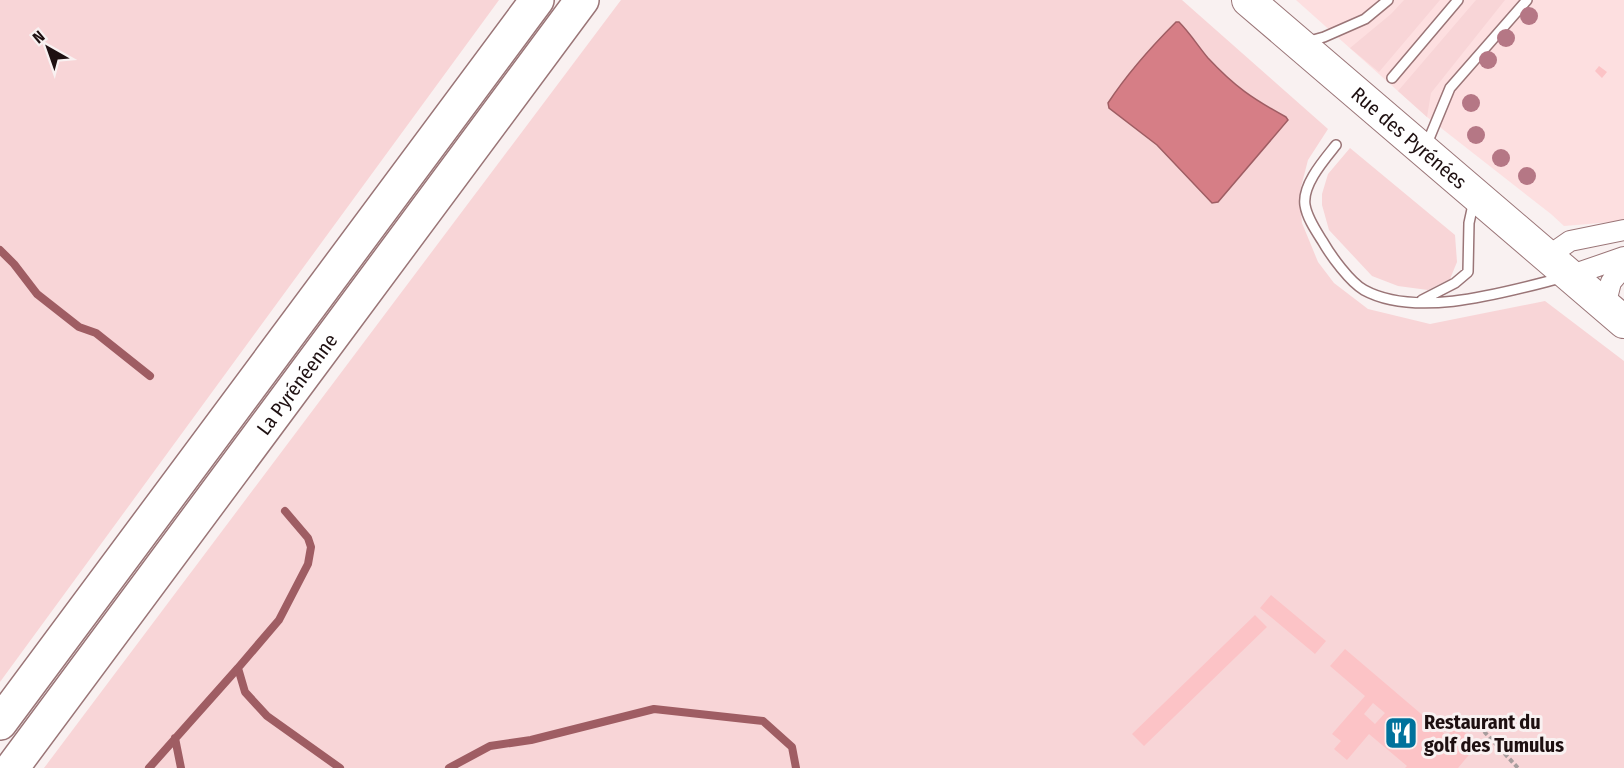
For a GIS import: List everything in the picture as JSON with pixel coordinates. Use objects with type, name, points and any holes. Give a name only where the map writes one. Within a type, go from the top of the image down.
[{"type":"highway","name":"La Pyrénéenne","points":[[0,723],[537,0]]},
{"type":"highway","name":"La Pyrénéenne","points":[[12,768],[582,0]]},
{"type":"main road","name":"Rue des Pyrénées","points":[[1248,0],[1615,314]]},
{"type":"street","points":[[1558,266],[1569,241],[1624,230]]},
{"type":"street","points":[[1558,266],[1624,257]]},
{"type":"street","points":[[1615,314],[1611,282],[1624,267]]},
{"type":"lane","points":[[1300,44],[1324,38],[1365,19],[1388,0]]},
{"type":"lane","points":[[1392,78],[1458,0]]},
{"type":"lane","points":[[1424,151],[1450,88],[1527,0]]},
{"type":"lane","points":[[1336,145],[1310,179],[1304,203],[1312,225],[1335,261],[1363,290],[1416,304],[1483,297],[1558,266]]},
{"type":"lane","points":[[1416,304],[1455,284],[1468,272],[1469,223],[1475,195]]},
{"type":"path","points":[[1479,726],[1518,768]]},
{"type":"shaded area","points":[[0,0],[499,0],[0,682]]},
{"type":"shaded area","points":[[621,0],[1182,0],[1328,129],[1308,160],[1300,191],[1300,202],[1302,223],[1318,262],[1334,283],[1368,309],[1430,324],[1545,301],[1624,361],[1624,768],[44,768]]},
{"type":"shaded area","points":[[1296,0],[1624,0],[1624,221],[1564,226],[1427,117]]},
{"type":"shaded area","points":[[1404,0],[1440,0],[1379,72],[1350,48],[1391,14]]},
{"type":"shaded area","points":[[1476,0],[1505,0],[1431,93],[1427,117],[1398,91]]},
{"type":"shaded area","points":[[1176,22],[1183,26],[1208,58],[1227,77],[1245,92],[1288,120],[1218,202],[1212,203],[1157,145],[1109,108],[1108,103],[1123,82]]},
{"type":"shaded area","points":[[1350,148],[1455,235],[1457,262],[1450,279],[1428,290],[1398,286],[1372,276],[1329,230],[1322,205],[1322,194],[1328,174]]},
{"type":"building","points":[[1599,66],[1607,72],[1602,78],[1595,71]]},
{"type":"building","points":[[1271,595],[1326,641],[1315,654],[1260,608]]},
{"type":"building","points":[[1255,615],[1267,627],[1144,746],[1132,734]]},
{"type":"building","points":[[1345,649],[1447,736],[1456,725],[1478,744],[1458,768],[1405,768],[1407,766],[1369,734],[1347,760],[1334,749],[1341,741],[1332,734],[1365,696],[1330,666]],"holes":[[[1373,703],[1385,713],[1375,724],[1364,714]]]},
{"type":"waterway","points":[[0,250],[37,294],[79,327],[96,333],[150,376]]},
{"type":"waterway","points":[[285,511],[308,538],[311,547],[308,564],[279,620],[238,668],[245,692],[267,716],[340,768]]},
{"type":"waterway","points":[[149,768],[238,668]]},
{"type":"waterway","points":[[449,768],[490,746],[531,740],[654,709],[763,721],[792,747],[796,768]]},
{"type":"waterway","points":[[175,738],[181,768]]},
{"type":"place","name":"Restaurant du golf des Tumulus","points":[[1401,733]]}]
